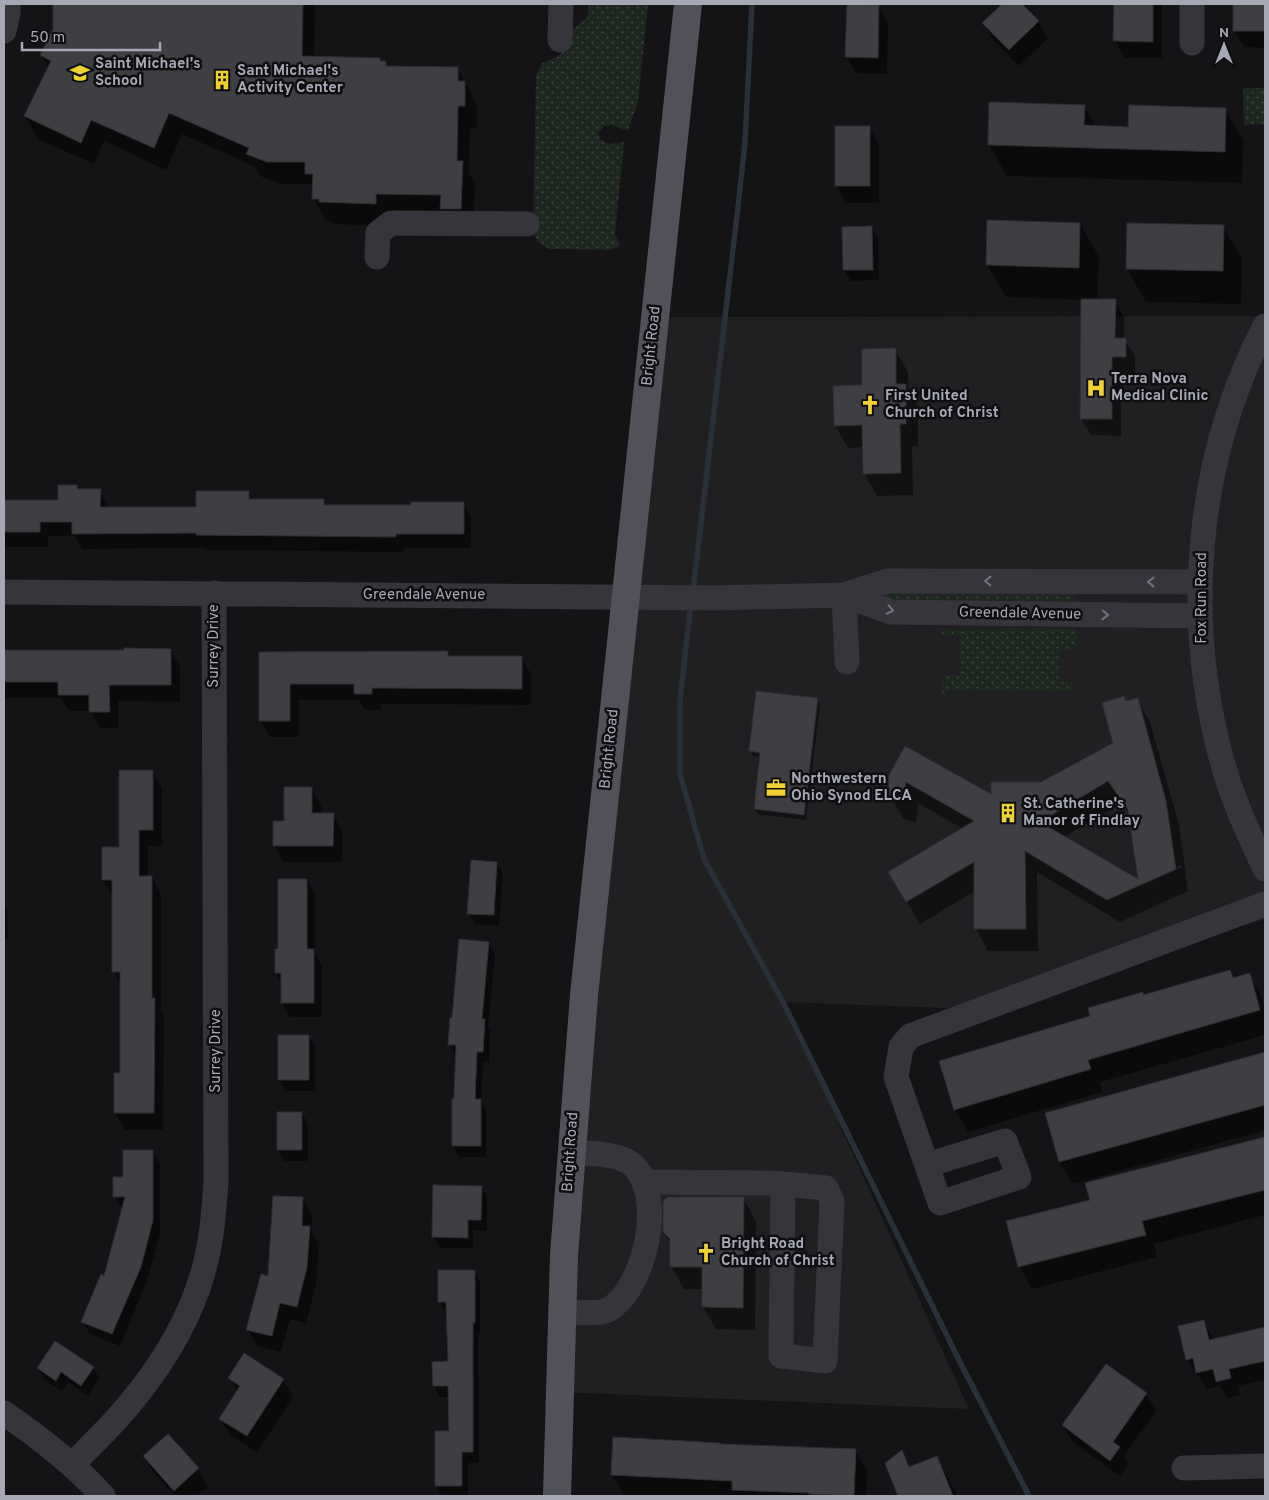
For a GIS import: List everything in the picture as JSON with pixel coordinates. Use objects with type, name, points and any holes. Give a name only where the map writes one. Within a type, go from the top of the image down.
[{"type":"main road","name":"Bright Road","points":[[557,1496],[562,1312],[571,1152],[584,995],[688,4]]},
{"type":"street","points":[[4,30],[8,14],[8,4]]},
{"type":"street","points":[[560,40],[561,4]]},
{"type":"street","points":[[1192,4],[1192,43]]},
{"type":"street","points":[[377,257],[378,233],[391,223],[527,224]]},
{"type":"street","name":"Fox Run Road","points":[[1265,326],[1236,390],[1219,445],[1200,553],[1200,616],[1203,662],[1211,716],[1224,768],[1242,819],[1265,870]]},
{"type":"street","name":"Greendale Avenue","points":[[4,592],[714,598],[844,595],[888,581],[1200,582]]},
{"type":"street","name":"Surrey Drive","points":[[72,1465],[131,1403],[161,1363],[193,1304],[206,1263],[216,1182],[214,593]]},
{"type":"street","points":[[844,595],[846,662]]},
{"type":"street","name":"Greendale Avenue","points":[[844,595],[891,612],[1200,616]]},
{"type":"street","points":[[927,1165],[896,1076],[901,1047],[910,1036],[1265,904]]},
{"type":"street","points":[[562,1312],[607,1311],[617,1303],[627,1292],[638,1272],[646,1249],[648,1234],[648,1201],[644,1182],[633,1165],[620,1158],[595,1153],[571,1152]]},
{"type":"street","points":[[644,1182],[783,1184],[826,1188],[832,1201],[825,1361],[780,1356],[783,1184]]},
{"type":"street","points":[[4,1412],[72,1465],[103,1496]]},
{"type":"street","points":[[1184,1468],[1265,1466]]},
{"type":"shaded area","points":[[588,4],[648,4],[638,102],[628,131],[612,125],[604,126],[598,133],[601,140],[609,144],[624,142],[615,234],[620,246],[610,250],[550,249],[539,242],[533,231],[536,76],[542,63],[557,57],[568,47],[572,30],[588,17]]},
{"type":"shaded area","points":[[1243,88],[1265,88],[1265,124],[1244,125]]},
{"type":"shaded area","points":[[1265,316],[1265,919],[972,1009],[784,1002],[969,1409],[559,1392],[655,317]]},
{"type":"shaded area","points":[[1075,589],[1075,600],[1073,603],[883,600],[883,593]]},
{"type":"shaded area","points":[[1074,629],[1077,633],[1077,646],[1073,649],[1060,651],[1060,682],[1072,682],[1072,691],[946,690],[946,700],[942,697],[943,676],[959,675],[959,636],[942,636],[942,630]]},
{"type":"building","points":[[53,4],[303,4],[302,56],[380,58],[380,61],[386,61],[386,66],[458,67],[458,81],[465,81],[465,106],[458,106],[457,161],[463,161],[461,209],[440,209],[441,195],[376,194],[376,204],[319,202],[319,199],[312,199],[313,174],[305,174],[305,162],[267,162],[246,154],[249,148],[169,113],[154,148],[91,120],[81,143],[24,116],[51,61],[40,55],[53,29]]},
{"type":"building","points":[[847,4],[879,5],[878,58],[845,57]]},
{"type":"building","points":[[1002,4],[1022,4],[1039,21],[1009,50],[982,23]]},
{"type":"building","points":[[1114,4],[1153,4],[1153,42],[1113,41]]},
{"type":"building","points":[[1233,4],[1265,4],[1265,31],[1233,31]]},
{"type":"building","points":[[989,102],[1085,105],[1084,125],[1128,127],[1129,105],[1226,108],[1225,152],[988,145]]},
{"type":"building","points":[[835,126],[870,126],[870,186],[835,186]]},
{"type":"building","points":[[987,220],[1080,223],[1079,268],[986,265]]},
{"type":"building","points":[[1127,223],[1224,225],[1223,271],[1126,269]]},
{"type":"building","points":[[872,226],[873,270],[843,270],[842,227]]},
{"type":"building","name":"Terra Nova Medical Clinic","points":[[1081,299],[1116,299],[1115,338],[1126,338],[1126,357],[1112,357],[1112,419],[1080,419]]},
{"type":"building","name":"First United Church of Christ","points":[[896,348],[896,384],[906,384],[906,424],[900,424],[901,473],[863,474],[862,425],[834,426],[833,386],[862,385],[862,349]]},
{"type":"building","points":[[58,485],[77,485],[77,489],[101,489],[100,507],[196,507],[196,491],[249,491],[249,499],[324,499],[324,505],[411,505],[411,502],[464,502],[464,534],[396,534],[396,537],[196,535],[196,533],[72,534],[72,522],[40,522],[40,532],[4,532],[4,500],[58,500]]},
{"type":"building","points":[[124,648],[171,649],[171,685],[109,685],[110,712],[89,712],[89,695],[58,695],[58,682],[4,682],[4,650],[124,650]]},
{"type":"building","points":[[448,651],[448,656],[522,656],[522,689],[372,688],[372,694],[354,694],[354,684],[290,684],[290,721],[259,721],[259,652]]},
{"type":"building","points":[[756,691],[818,698],[804,815],[754,809],[760,753],[749,751]]},
{"type":"building","name":"St. Catherine's Manor of Findlay","points":[[1124,696],[1126,701],[1138,698],[1166,801],[1176,869],[1107,900],[1025,851],[1026,929],[974,929],[974,862],[906,902],[888,872],[974,821],[906,782],[904,802],[888,796],[889,775],[905,746],[991,794],[991,782],[1041,782],[1113,743],[1102,703]],"holes":[[[1108,781],[1128,810],[1138,879],[1040,822]]]},
{"type":"building","points":[[119,770],[153,770],[153,830],[139,830],[139,876],[152,876],[152,998],[155,998],[154,1113],[114,1113],[114,1073],[120,1073],[120,972],[112,972],[112,880],[102,880],[102,847],[119,847]]},
{"type":"building","points":[[284,787],[312,787],[312,813],[334,813],[333,846],[273,846],[273,821],[284,821]]},
{"type":"building","points":[[471,860],[497,862],[494,915],[467,914]]},
{"type":"building","points":[[278,879],[307,879],[307,949],[314,949],[314,1003],[281,1003],[281,973],[275,973],[275,949],[278,949]]},
{"type":"building","points":[[459,939],[489,942],[482,1019],[485,1019],[483,1052],[477,1052],[475,1099],[481,1099],[481,1146],[452,1146],[452,1099],[454,1099],[456,1045],[448,1045]]},
{"type":"building","points":[[1230,970],[1233,978],[1250,973],[1260,1010],[1088,1060],[1091,1069],[954,1110],[939,1061],[1090,1016],[1088,1008],[1143,992],[1143,995]]},
{"type":"building","points":[[278,1035],[309,1035],[309,1080],[278,1080]]},
{"type":"building","points":[[1265,1052],[1265,1105],[1059,1162],[1045,1113]]},
{"type":"building","points":[[277,1112],[302,1112],[302,1150],[277,1150]]},
{"type":"building","points":[[1265,1137],[1265,1190],[1142,1221],[1146,1235],[1018,1267],[1006,1221],[1090,1200],[1085,1183]]},
{"type":"building","points":[[123,1150],[153,1150],[153,1220],[141,1267],[112,1334],[81,1322],[101,1274],[104,1276],[125,1197],[113,1197],[113,1177],[123,1177]]},
{"type":"building","points":[[433,1185],[482,1186],[481,1220],[468,1220],[468,1238],[432,1237]]},
{"type":"building","points":[[273,1196],[303,1197],[302,1226],[310,1226],[307,1267],[297,1307],[280,1303],[272,1336],[246,1330],[261,1274],[268,1276]]},
{"type":"building","name":"Bright Road Church of Christ","points":[[668,1197],[744,1197],[743,1308],[702,1307],[702,1267],[670,1267],[670,1239],[663,1232],[663,1201]]},
{"type":"building","points":[[438,1270],[475,1270],[473,1452],[462,1452],[462,1486],[435,1486],[435,1431],[449,1431],[448,1386],[433,1386],[432,1362],[448,1361],[446,1302],[438,1302]]},
{"type":"building","points":[[1204,1320],[1209,1340],[1265,1327],[1265,1361],[1229,1369],[1231,1378],[1216,1382],[1213,1369],[1196,1373],[1193,1358],[1186,1360],[1178,1326]]},
{"type":"building","points":[[55,1341],[94,1367],[81,1386],[61,1372],[56,1381],[37,1368]]},
{"type":"building","points":[[244,1353],[284,1379],[247,1436],[219,1419],[240,1386],[228,1378]]},
{"type":"building","points":[[1106,1364],[1147,1393],[1113,1442],[1120,1447],[1110,1461],[1062,1425]]},
{"type":"building","points":[[168,1434],[199,1468],[174,1491],[143,1456]]},
{"type":"building","points":[[613,1437],[720,1444],[856,1449],[854,1496],[732,1490],[732,1481],[611,1475]]},
{"type":"building","points":[[902,1450],[909,1467],[937,1456],[953,1496],[898,1496],[885,1463]]},
{"type":"waterway","points":[[693,591],[745,142],[752,4]]},
{"type":"waterway","points":[[691,603],[680,700],[680,774],[704,859],[783,1002],[959,1360],[1029,1496]]},
{"type":"place","name":"Saint Michael's School","points":[[80,73]]},
{"type":"place","name":"Sant Michael's Activity Center","points":[[222,80]]},
{"type":"place","name":"Terra Nova Medical Clinic","points":[[1096,388]]},
{"type":"place","name":"First United Church of Christ","points":[[870,405]]},
{"type":"place","name":"Northwestern Ohio Synod ELCA","points":[[776,788]]},
{"type":"place","name":"St. Catherine's Manor of Findlay","points":[[1008,813]]},
{"type":"place","name":"Bright Road Church of Christ","points":[[706,1253]]}]
